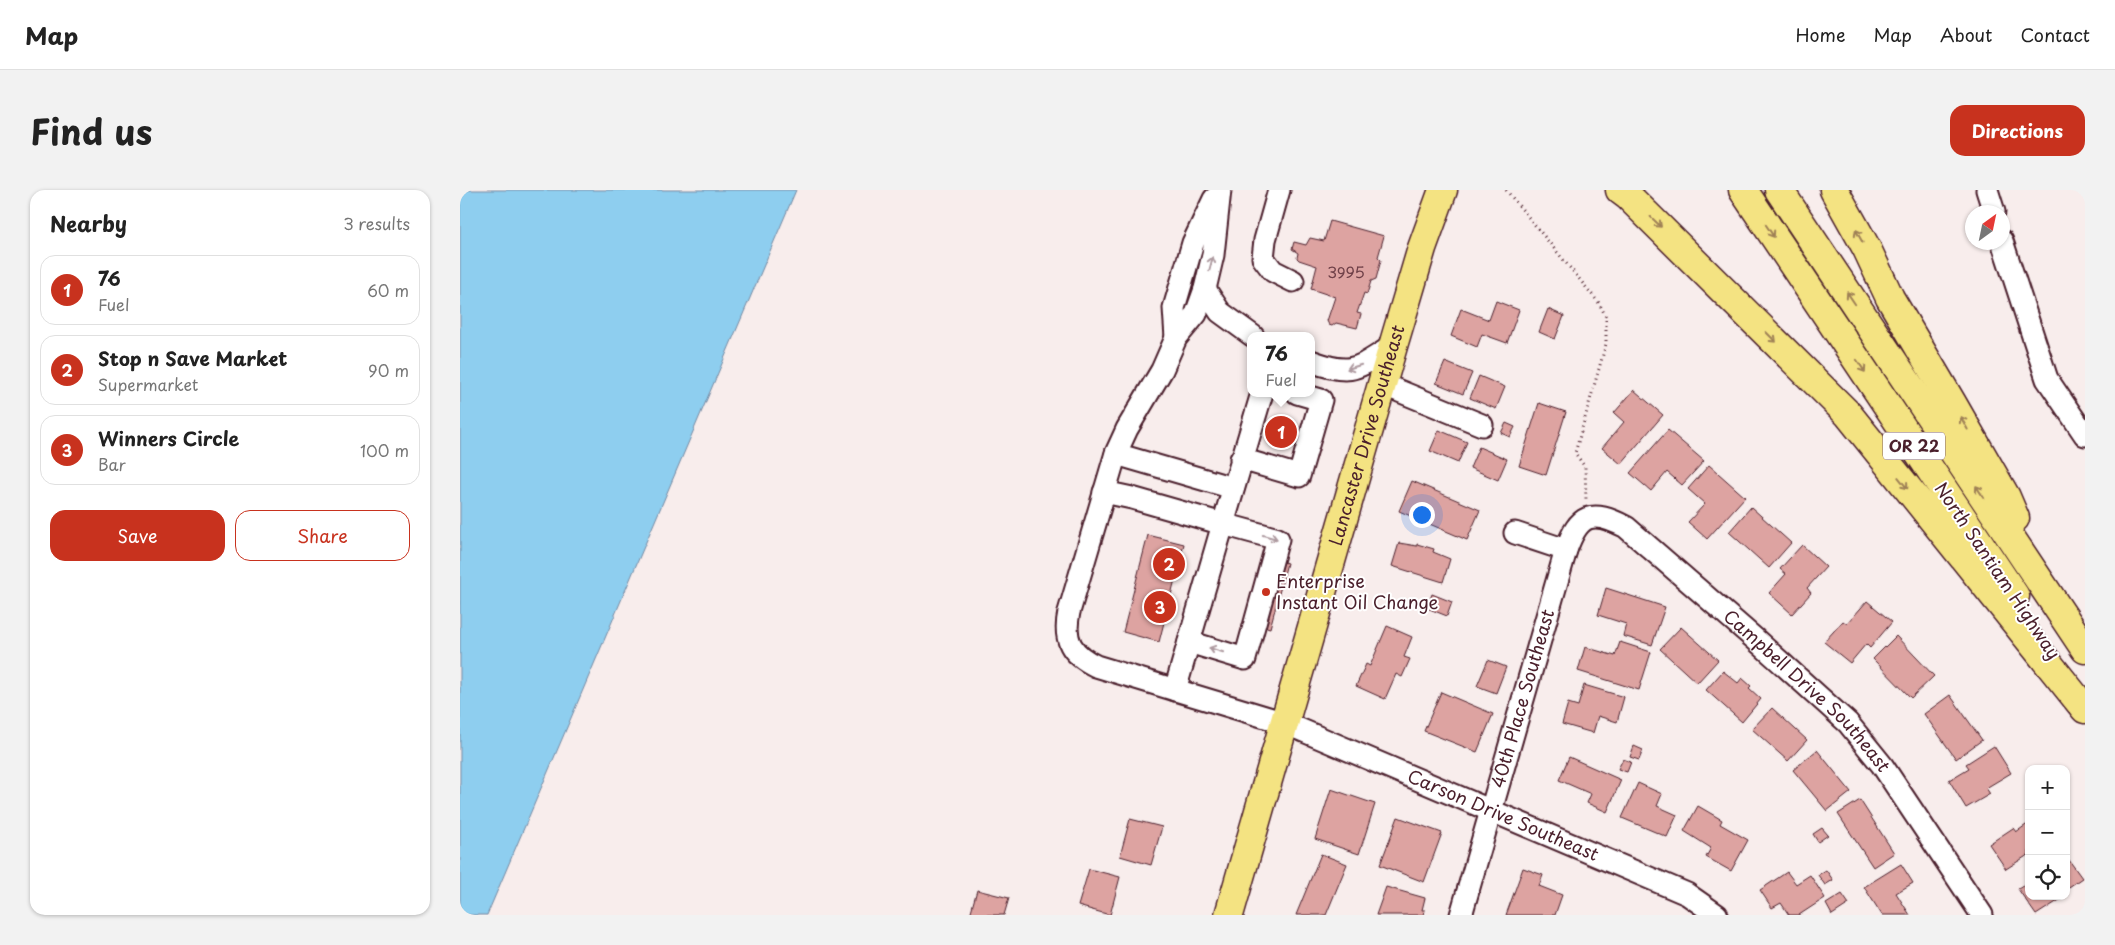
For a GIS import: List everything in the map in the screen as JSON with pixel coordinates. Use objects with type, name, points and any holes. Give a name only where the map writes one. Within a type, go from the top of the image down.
[{"type":"main road","name":"Lancaster Drive Southeast","points":[[1230,915],[1393,346],[1422,248],[1443,190]]},
{"type":"main road","points":[[1620,190],[1675,241],[1848,414],[2085,709]]},
{"type":"main road","name":"North Santiam Highway","points":[[1744,190],[2085,702]]},
{"type":"main road","name":"North Santiam Highway","points":[[1779,190],[2085,649]]},
{"type":"main road","points":[[1834,190],[1867,249],[1890,298],[2006,497],[2048,592]]},
{"type":"street","points":[[1176,338],[1196,314],[1205,289],[1213,255],[1219,190]]},
{"type":"street","points":[[1176,338],[1174,308],[1193,243],[1219,190]]},
{"type":"street","points":[[1280,190],[1265,240],[1263,258],[1274,271],[1293,281]]},
{"type":"street","points":[[1987,190],[1992,205]]},
{"type":"street","points":[[2005,250],[2047,380],[2085,435]]},
{"type":"street","points":[[1205,289],[1220,312],[1248,332]]},
{"type":"street","name":"Carson Drive Southeast","points":[[1176,338],[1162,370],[1127,429],[1116,454],[1104,492],[1069,612],[1067,636],[1078,656],[1086,661],[1175,690],[1285,723],[1687,894],[1718,915]]},
{"type":"street","points":[[1315,362],[1341,370],[1356,368],[1393,346]]},
{"type":"street","points":[[1382,384],[1482,425]]},
{"type":"street","points":[[1175,690],[1241,459],[1261,397]]},
{"type":"street","points":[[1241,459],[1299,476],[1321,400],[1311,397]]},
{"type":"street","points":[[1116,454],[1234,488]]},
{"type":"street","points":[[1104,492],[1132,498],[1278,540],[1245,659],[1189,642]]},
{"type":"street","name":"Campbell Drive Southeast","points":[[1587,518],[1600,517],[1613,520],[1626,527],[1848,723],[1882,765],[1982,915]]},
{"type":"street","name":"40th Place Southeast","points":[[1461,915],[1566,550],[1578,524],[1587,518]]},
{"type":"street","points":[[1515,533],[1566,550]]},
{"type":"path","points":[[1506,190],[1599,303],[1606,317],[1606,344],[1575,453],[1585,467],[1587,518]]},
{"type":"water","points":[[460,190],[796,190],[487,915],[460,915]]},
{"type":"building","points":[[1330,221],[1384,236],[1378,257],[1381,260],[1376,279],[1371,281],[1367,294],[1364,293],[1357,313],[1361,314],[1357,328],[1336,323],[1332,326],[1329,325],[1327,321],[1335,297],[1311,289],[1317,266],[1299,260],[1297,258],[1298,253],[1292,249],[1294,242],[1306,245],[1310,238],[1324,241]]},
{"type":"building","points":[[1496,301],[1519,310],[1507,343],[1482,334],[1477,347],[1451,336],[1461,309],[1489,320]]},
{"type":"building","points":[[1548,309],[1564,316],[1555,339],[1539,332]]},
{"type":"building","points":[[1445,362],[1472,373],[1463,394],[1436,383]]},
{"type":"building","points":[[1479,376],[1505,387],[1496,409],[1470,398]]},
{"type":"building","points":[[1634,390],[1663,415],[1621,464],[1602,448],[1624,422],[1614,413]]},
{"type":"building","points":[[1539,403],[1566,412],[1546,475],[1519,466]]},
{"type":"building","points":[[1506,423],[1515,427],[1510,437],[1501,433]]},
{"type":"building","points":[[1439,430],[1467,442],[1458,463],[1430,451]]},
{"type":"building","points":[[1668,430],[1704,461],[1682,485],[1667,472],[1651,491],[1630,473]]},
{"type":"building","points":[[1479,447],[1507,459],[1498,480],[1470,468]]},
{"type":"building","points":[[1709,465],[1745,497],[1707,539],[1688,522],[1705,504],[1688,489]]},
{"type":"building","points":[[1412,481],[1480,510],[1467,540],[1399,511]]},
{"type":"building","points":[[1751,507],[1791,543],[1769,568],[1729,532]]},
{"type":"building","points":[[1148,535],[1184,544],[1159,642],[1123,632]]},
{"type":"building","points":[[1399,543],[1417,546],[1417,544],[1434,549],[1433,552],[1450,559],[1443,582],[1392,566]]},
{"type":"building","points":[[1802,545],[1826,567],[1807,588],[1811,593],[1792,614],[1769,593],[1786,574],[1780,569]]},
{"type":"building","name":"Enterprise Instant Oil Change","points":[[1262,556],[1287,563],[1270,628],[1245,621]]},
{"type":"building","points":[[1606,588],[1665,607],[1652,645],[1623,636],[1626,624],[1598,615]]},
{"type":"building","points":[[1432,594],[1452,602],[1447,616],[1427,608]]},
{"type":"building","points":[[1867,601],[1892,622],[1870,648],[1866,644],[1850,663],[1824,642],[1843,621],[1847,624]]},
{"type":"building","points":[[1387,626],[1412,637],[1404,657],[1410,659],[1402,677],[1396,674],[1385,699],[1356,686],[1366,664],[1370,666]]},
{"type":"building","points":[[1681,627],[1718,660],[1697,683],[1660,649]]},
{"type":"building","points":[[1896,636],[1934,676],[1911,698],[1873,659]]},
{"type":"building","points":[[1620,642],[1651,652],[1639,690],[1578,671],[1585,647],[1615,656]]},
{"type":"building","points":[[1488,660],[1506,667],[1496,693],[1477,686]]},
{"type":"building","points":[[1723,671],[1738,683],[1742,678],[1751,686],[1749,688],[1761,699],[1742,722],[1706,690]]},
{"type":"building","points":[[1584,685],[1624,697],[1617,722],[1598,716],[1593,733],[1562,724],[1568,703],[1578,706]]},
{"type":"building","points":[[1441,692],[1493,714],[1477,752],[1424,731]]},
{"type":"building","points":[[1950,695],[1982,740],[1956,759],[1924,714]]},
{"type":"building","points":[[1772,708],[1807,740],[1788,761],[1752,729]]},
{"type":"building","points":[[1634,746],[1643,750],[1639,760],[1630,757]]},
{"type":"building","points":[[1994,746],[2011,773],[1986,788],[1990,794],[1966,808],[1949,780],[1969,768],[1966,764]]},
{"type":"building","points":[[1817,750],[1851,792],[1827,811],[1793,770]]},
{"type":"building","points":[[1569,757],[1621,780],[1607,812],[1587,803],[1591,794],[1559,780]]},
{"type":"building","points":[[1623,759],[1631,762],[1627,772],[1618,769]]},
{"type":"building","points":[[1638,783],[1662,794],[1657,806],[1677,815],[1667,837],[1622,818]]},
{"type":"building","points":[[1331,789],[1375,804],[1359,854],[1315,839]]},
{"type":"building","points":[[1860,800],[1894,853],[1873,867],[1838,814]]},
{"type":"building","points":[[1698,806],[1722,820],[1720,824],[1748,840],[1731,871],[1706,857],[1711,848],[1684,831]]},
{"type":"building","points":[[1398,817],[1442,833],[1424,882],[1380,865]]},
{"type":"building","points":[[1130,819],[1162,827],[1151,865],[1120,856]]},
{"type":"building","points":[[2025,826],[2025,857],[2006,869],[1989,844],[2013,828],[2016,832]]},
{"type":"building","points":[[1822,828],[1828,835],[1818,842],[1813,834]]},
{"type":"building","points":[[1321,854],[1347,864],[1326,915],[1296,915]]},
{"type":"building","points":[[2070,862],[2082,878],[2070,886]]},
{"type":"building","points":[[1901,864],[1913,883],[1896,893],[1910,915],[1882,915],[1864,887]]},
{"type":"building","points":[[1523,868],[1543,875],[1539,886],[1562,895],[1555,915],[1506,915]]},
{"type":"building","points":[[1089,869],[1120,877],[1110,915],[1078,906]]},
{"type":"building","points":[[1826,870],[1833,880],[1825,885],[1818,875]]},
{"type":"building","points":[[1787,872],[1796,884],[1810,875],[1825,898],[1799,915],[1789,915],[1781,903],[1772,908],[1760,890]]},
{"type":"building","points":[[2025,885],[2025,899],[2018,889]]},
{"type":"building","points":[[1386,887],[1425,898],[1422,910],[1425,910],[1424,915],[1376,915]]},
{"type":"building","points":[[977,890],[1009,898],[1004,915],[970,915]]},
{"type":"building","points":[[1842,894],[1849,904],[1832,915],[1826,904]]},
{"type":"building","points":[[2026,900],[2059,900],[2036,915]]},
{"type":"place","name":"76","points":[[1281,432]]},
{"type":"place","name":"Stop n Save Market","points":[[1169,564]]},
{"type":"place","name":"Enterprise Instant Oil Change","points":[[1266,592]]},
{"type":"place","name":"Winners Circle","points":[[1160,607]]}]
